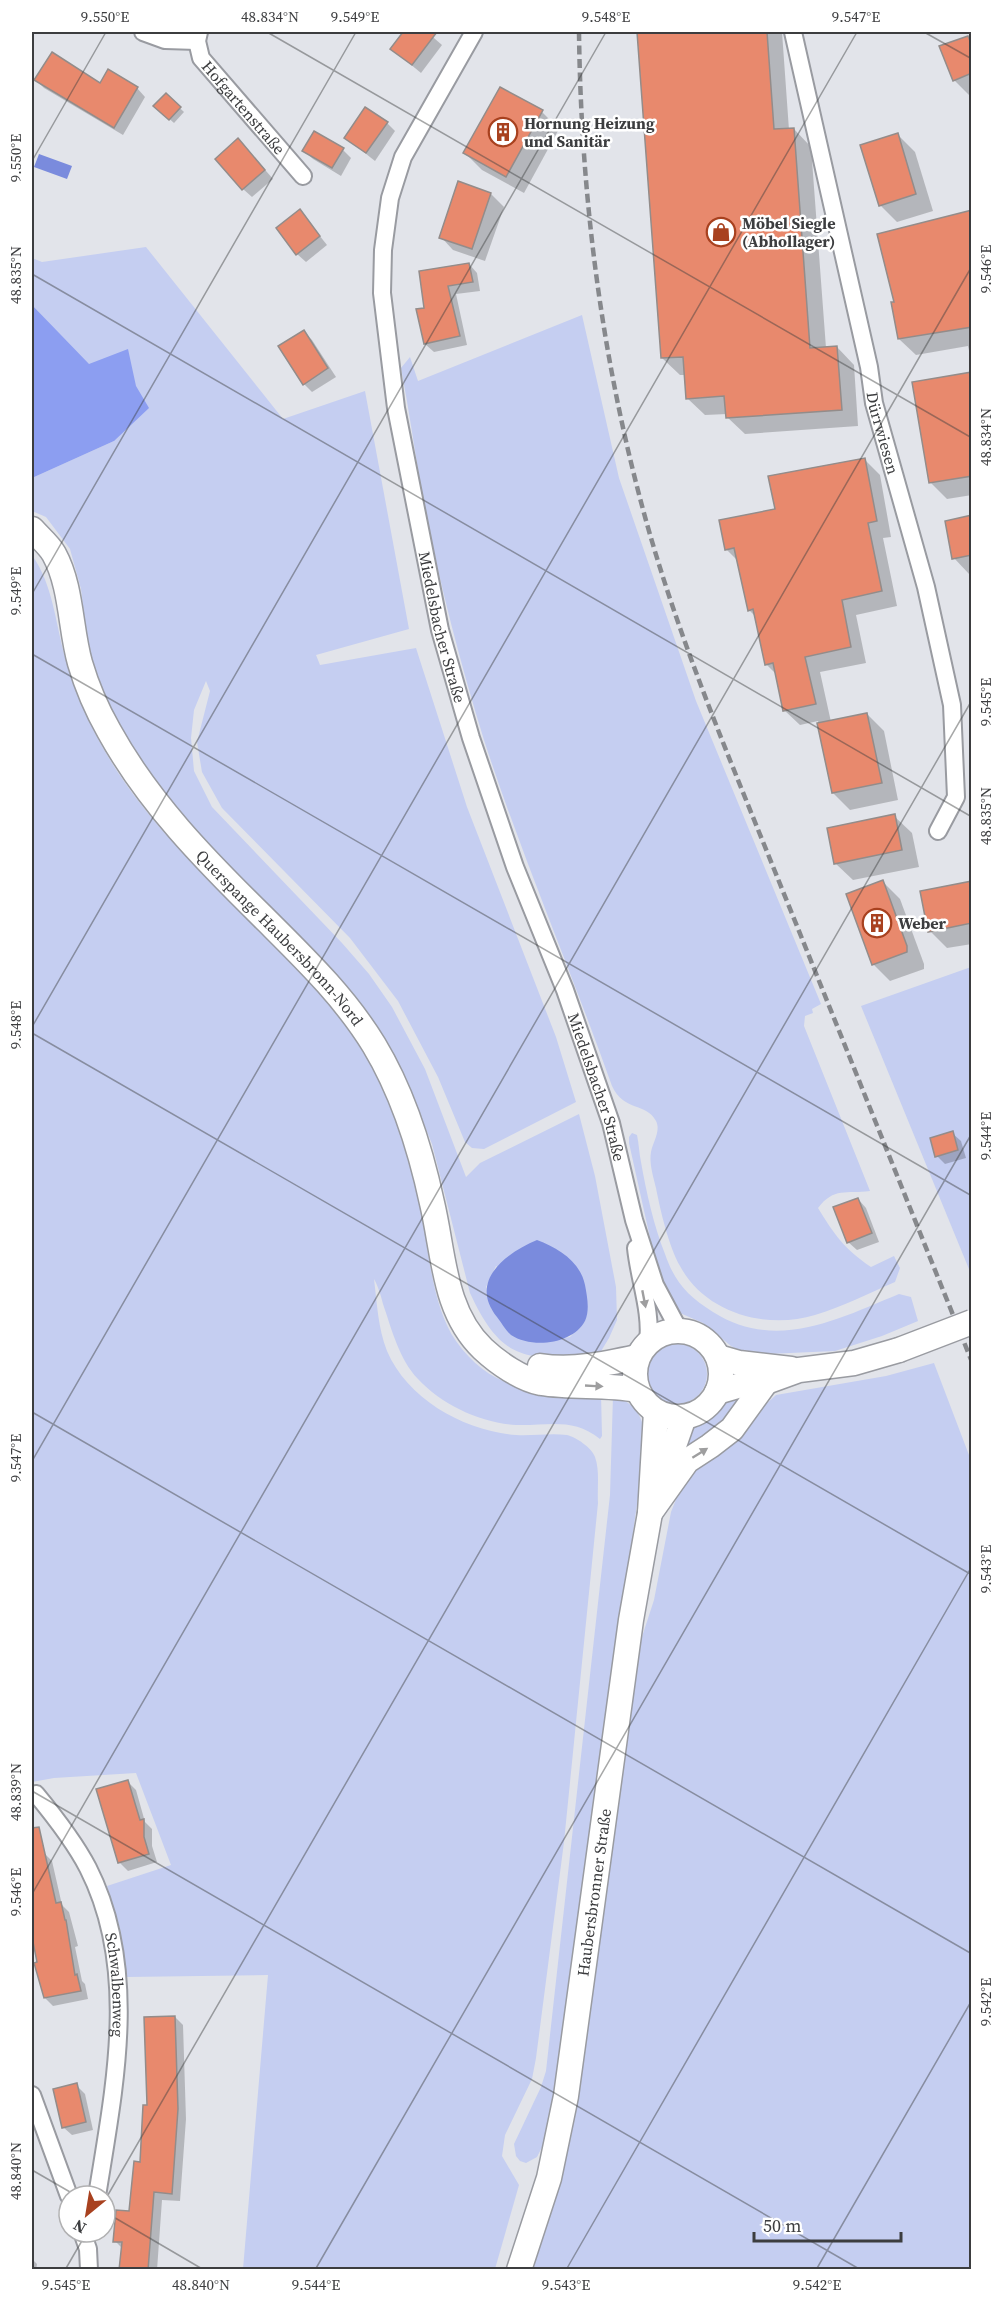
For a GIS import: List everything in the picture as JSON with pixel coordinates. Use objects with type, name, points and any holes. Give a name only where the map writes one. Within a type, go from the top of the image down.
[{"type":"main road","name":"Querspange Haubersbronn-Nord","points":[[32,529],[53,551],[62,571],[73,633],[83,672],[100,714],[131,768],[156,803],[215,870],[311,965],[344,1002],[373,1044],[398,1091],[416,1137],[453,1300],[470,1333],[483,1350],[518,1374],[540,1383],[637,1390]]},
{"type":"main road","points":[[717,1392],[741,1385],[766,1382],[800,1370],[854,1363],[899,1350],[972,1322]]},
{"type":"main road","points":[[499,1361],[572,1368],[604,1364],[642,1349],[667,1331],[691,1332],[712,1346],[718,1357],[721,1380],[709,1404],[698,1412],[684,1417],[670,1417],[656,1412],[645,1403],[637,1390],[634,1374],[642,1349]]},
{"type":"main road","points":[[718,1357],[738,1363],[800,1370]]},
{"type":"main road","points":[[650,1513],[687,1461],[732,1428],[766,1382]]},
{"type":"main road","points":[[650,1513],[656,1412]]},
{"type":"main road","points":[[650,1513],[684,1417]]},
{"type":"main road","name":"Haubersbronner Straße","points":[[519,2270],[549,2178],[566,2096],[631,1620],[650,1513]]},
{"type":"street","points":[[143,32],[165,40],[198,36]]},
{"type":"street","name":"Miedelsbacher Straße","points":[[474,32],[403,157],[390,198],[383,250],[382,293],[396,408],[440,630],[471,738],[515,867],[564,990],[611,1122],[634,1220]]},
{"type":"street","name":"Dürrwiesen","points":[[793,32],[869,367],[874,403],[926,587],[952,705],[956,797],[938,831]]},
{"type":"street","name":"Hofgartenstraße","points":[[198,36],[201,57],[303,176]]},
{"type":"street","points":[[634,1220],[655,1285],[679,1330]]},
{"type":"street","points":[[634,1220],[638,1271],[650,1328],[642,1349]]},
{"type":"street","name":"Schwalbenweg","points":[[36,1794],[59,1821],[88,1869],[104,1907],[116,1953],[119,1987],[118,2027],[114,2079],[99,2184]]},
{"type":"street","points":[[32,2096],[65,2184]]},
{"type":"street","points":[[89,2270],[90,2244]]},
{"type":"shaded area","points":[[39,154],[72,166],[67,179],[34,167]]},
{"type":"shaded area","points":[[146,247],[283,419],[365,391],[409,629],[316,655],[320,665],[416,648],[467,807],[556,1037],[576,1102],[484,1149],[472,1148],[465,1142],[438,1077],[398,1001],[350,938],[222,808],[202,772],[197,742],[210,691],[206,681],[194,710],[191,738],[194,771],[212,807],[342,943],[369,974],[392,1007],[425,1069],[466,1177],[480,1163],[579,1114],[595,1176],[616,1287],[617,1320],[597,1358],[534,1356],[506,1345],[494,1333],[470,1293],[432,1144],[404,1075],[362,1005],[305,944],[244,886],[157,788],[110,713],[88,648],[81,589],[70,549],[46,517],[32,511],[32,478],[114,441],[47,321],[32,305],[32,258],[42,262]],"holes":[[[496,1266],[585,1321],[570,1337],[553,1340],[492,1310],[486,1287]]]},
{"type":"shaded area","points":[[32,305],[89,364],[128,349],[136,386],[149,408],[114,441],[32,478]]},
{"type":"shaded area","points":[[582,315],[619,478],[696,701],[821,1004],[812,1009],[813,1013],[805,1016],[804,1026],[870,1191],[835,1194],[818,1208],[840,1241],[871,1267],[894,1256],[900,1268],[895,1282],[815,1315],[777,1320],[738,1314],[705,1296],[680,1266],[665,1228],[652,1170],[651,1156],[657,1133],[656,1121],[647,1111],[623,1100],[612,1086],[530,870],[484,740],[442,587],[422,494],[401,368],[410,357],[418,381]]},
{"type":"shaded area","points":[[32,555],[49,591],[75,688],[102,746],[119,774],[150,816],[185,855],[295,966],[329,1005],[360,1047],[386,1092],[412,1161],[434,1287],[447,1325],[456,1341],[486,1372],[503,1381],[539,1391],[601,1394],[602,1436],[600,1439],[590,1432],[570,1425],[503,1424],[463,1411],[439,1397],[411,1371],[397,1344],[374,1279],[380,1324],[387,1351],[396,1369],[424,1398],[458,1420],[477,1427],[516,1435],[571,1436],[591,1450],[597,1468],[598,1503],[564,1842],[532,2079],[505,2135],[502,2156],[519,2185],[495,2269],[243,2269],[268,1975],[127,1977],[120,1929],[107,1886],[171,1865],[136,1773],[54,1778],[32,1782]]},
{"type":"shaded area","points":[[971,967],[971,1274],[861,1006]]},
{"type":"shaded area","points":[[632,1133],[637,1135],[657,1232],[673,1273],[683,1288],[713,1312],[737,1324],[760,1330],[783,1330],[830,1321],[899,1294],[911,1297],[918,1321],[882,1336],[835,1351],[767,1354],[740,1351],[703,1323],[680,1313],[671,1303],[655,1260],[629,1143]]},
{"type":"shaded area","points":[[537,1240],[560,1251],[573,1262],[585,1285],[588,1308],[585,1321],[571,1335],[540,1343],[511,1335],[489,1304],[487,1292],[494,1270],[514,1252]]},
{"type":"shaded area","points":[[677,1344],[694,1349],[702,1357],[707,1374],[702,1391],[694,1399],[677,1404],[660,1399],[652,1391],[647,1374],[652,1357],[660,1349]]},
{"type":"shaded area","points":[[934,1363],[972,1463],[971,2269],[530,2270],[589,2015],[639,1646],[654,1600],[671,1512],[679,1492],[691,1472],[776,1395],[886,1376]]},
{"type":"shaded area","points":[[743,1394],[735,1412],[689,1450],[677,1449],[687,1432],[728,1401]]},
{"type":"shaded area","points":[[613,1396],[627,1402],[637,1411],[646,1439],[558,2074],[543,2145],[537,2157],[526,2163],[520,2161],[516,2156],[514,2144],[541,2087],[546,2071],[610,1495]]},
{"type":"building","points":[[403,32],[437,32],[412,65],[390,49]]},
{"type":"building","points":[[637,32],[767,32],[774,129],[794,128],[810,348],[837,346],[842,410],[726,418],[724,396],[686,399],[683,357],[661,358]]},
{"type":"building","points":[[968,36],[972,46],[972,73],[953,81],[939,46]]},
{"type":"building","points":[[52,52],[100,83],[108,69],[138,87],[114,128],[34,80]]},
{"type":"building","name":"Hornung Heizung und Sanitär","points":[[500,87],[543,110],[506,177],[463,153]]},
{"type":"building","points":[[166,93],[181,107],[169,120],[153,106]]},
{"type":"building","points":[[365,107],[388,122],[366,153],[344,138]]},
{"type":"building","points":[[314,131],[344,148],[332,168],[302,151]]},
{"type":"building","points":[[898,133],[916,194],[879,206],[860,145]]},
{"type":"building","points":[[238,138],[265,170],[242,190],[215,159]]},
{"type":"building","points":[[458,181],[491,193],[472,249],[439,238]]},
{"type":"building","points":[[300,209],[320,236],[296,255],[276,228]]},
{"type":"building","points":[[972,210],[972,327],[898,339],[891,302],[894,302],[877,234]]},
{"type":"building","points":[[469,263],[473,282],[448,286],[460,336],[424,344],[416,309],[424,308],[419,271]]},
{"type":"building","points":[[304,330],[328,368],[303,385],[278,346]]},
{"type":"building","points":[[972,372],[972,476],[929,483],[912,382]]},
{"type":"building","points":[[865,458],[877,521],[868,523],[882,591],[842,600],[851,647],[805,657],[816,704],[783,711],[773,663],[765,665],[753,609],[748,611],[734,548],[725,550],[719,520],[775,509],[768,476]]},
{"type":"building","points":[[972,515],[972,555],[952,559],[945,521]]},
{"type":"building","points":[[867,713],[882,783],[832,793],[817,723]]},
{"type":"building","points":[[895,814],[902,850],[834,864],[827,828]]},
{"type":"building","name":"Weber","points":[[883,880],[907,946],[907,952],[872,965],[846,894]]},
{"type":"building","points":[[972,881],[972,923],[928,932],[920,891]]},
{"type":"building","points":[[953,1131],[958,1150],[935,1157],[930,1138]]},
{"type":"building","points":[[858,1198],[872,1233],[847,1243],[833,1207]]},
{"type":"building","points":[[128,1780],[140,1820],[144,1819],[144,1837],[149,1854],[118,1863],[96,1789]]},
{"type":"building","points":[[39,1827],[56,1903],[61,1902],[66,1920],[75,1975],[77,1974],[81,1991],[44,1998],[34,1963],[37,1962],[32,1937],[32,1828]]},
{"type":"building","points":[[175,2016],[178,2109],[172,2194],[154,2192],[148,2270],[119,2270],[122,2242],[117,2242],[117,2210],[129,2211],[134,2161],[140,2162],[143,2105],[147,2105],[144,2017]]},
{"type":"building","points":[[77,2083],[86,2122],[62,2128],[53,2089]]},
{"type":"railway","points":[[579,32],[584,156],[606,341],[631,463],[660,569],[742,791],[972,1362]]},
{"type":"place","name":"Hornung Heizung und Sanitär","points":[[503,132]]},
{"type":"place","name":"Möbel Siegle (Abhollager)","points":[[721,232]]},
{"type":"place","name":"Weber","points":[[877,923]]}]
